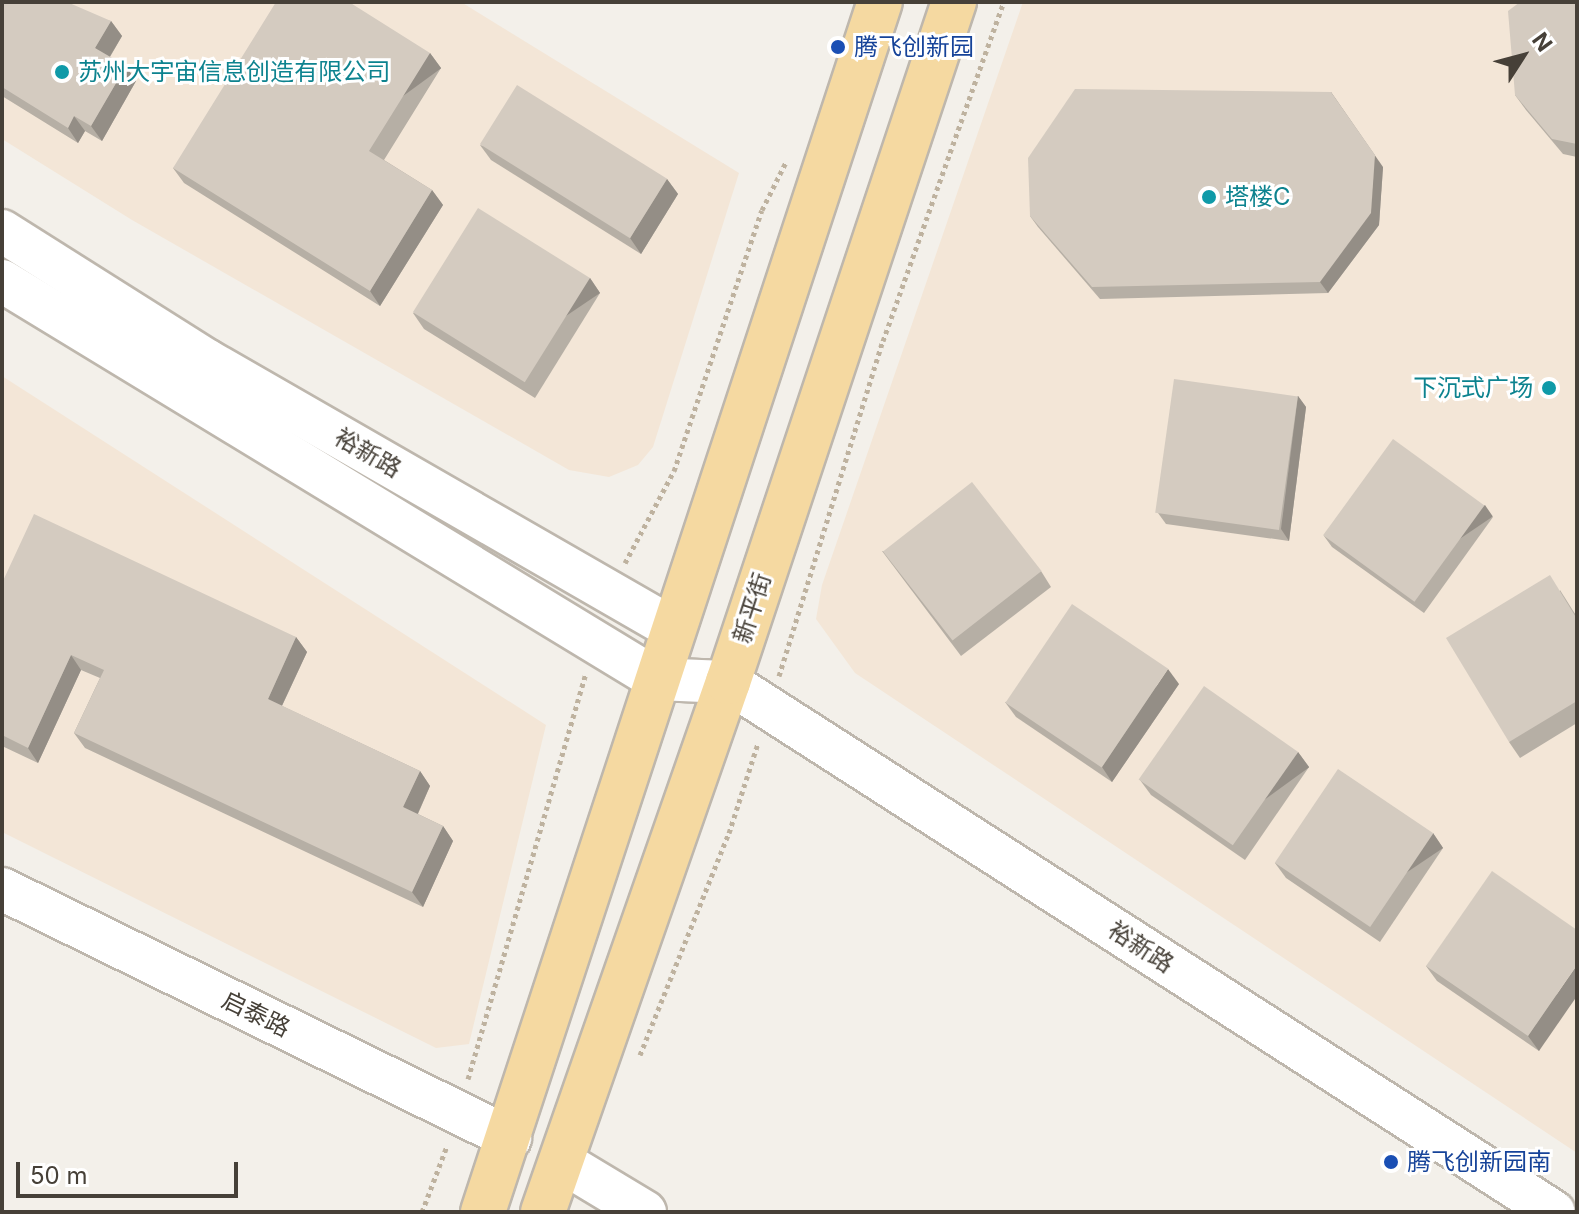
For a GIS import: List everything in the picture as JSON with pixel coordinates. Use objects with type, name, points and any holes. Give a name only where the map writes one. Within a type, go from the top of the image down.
[{"type":"main road","points":[[483,1212],[510,1138],[672,628],[880,2]]},
{"type":"main road","name":"新平街","points":[[543,1212],[728,682],[954,2]]},
{"type":"main road","name":"裕新路","points":[[672,628],[728,682]]},
{"type":"street","name":"裕新路","points":[[2,231],[206,360],[672,628]]},
{"type":"street","name":"裕新路","points":[[2,281],[656,679],[728,682],[1554,1212]]},
{"type":"street","name":"启泰路","points":[[2,889],[510,1138]]},
{"type":"street","points":[[562,1162],[645,1212]]},
{"type":"path","points":[[637,1062],[729,833],[883,341],[1004,2]]},
{"type":"shaded area","points":[[2,2],[461,2],[739,173],[653,447],[638,465],[609,477],[569,470],[132,220],[2,139]]},
{"type":"shaded area","points":[[1023,2],[1577,2],[1577,1153],[855,673],[816,619],[822,585]]},
{"type":"shaded area","points":[[2,376],[546,725],[469,1044],[436,1048],[2,832]]},
{"type":"building","name":"苏州大宇宙信息创造有限公司","points":[[2,2],[67,2],[111,21],[95,48],[126,66],[91,126],[74,116],[68,128],[2,87]]},
{"type":"building","points":[[276,2],[349,2],[430,53],[369,151],[432,190],[370,291],[173,168]]},
{"type":"building","points":[[1520,2],[1577,2],[1577,144],[1552,139],[1515,95],[1508,11]]},
{"type":"building","points":[[517,85],[667,179],[630,238],[480,144]]},
{"type":"building","name":"塔楼C","points":[[1075,89],[1331,92],[1375,155],[1371,213],[1320,282],[1092,287],[1030,216],[1028,158]]},
{"type":"building","points":[[478,208],[590,278],[525,382],[413,312]]},
{"type":"building","points":[[1174,379],[1298,396],[1279,530],[1155,513]]},
{"type":"building","points":[[1393,439],[1484,505],[1414,602],[1323,535]]},
{"type":"building","points":[[972,482],[1042,571],[953,641],[883,552]]},
{"type":"building","points":[[34,514],[296,637],[268,699],[420,771],[403,807],[443,826],[412,892],[74,733],[104,670],[71,655],[28,748],[2,735],[2,583]]},
{"type":"building","points":[[1550,575],[1577,619],[1577,701],[1509,742],[1446,638]]},
{"type":"building","points":[[1072,604],[1168,669],[1102,768],[1005,703]]},
{"type":"building","points":[[1204,686],[1298,752],[1233,845],[1139,779]]},
{"type":"building","points":[[1338,769],[1433,833],[1370,927],[1275,863]]},
{"type":"building","points":[[1492,871],[1577,930],[1577,965],[1528,1036],[1426,966]]},
{"type":"place","name":"腾飞创新园","points":[[838,47]]},
{"type":"place","name":"苏州大宇宙信息创造有限公司","points":[[62,72]]},
{"type":"place","name":"塔楼C","points":[[1209,197]]},
{"type":"place","name":"下沉式广场","points":[[1549,388]]},
{"type":"place","name":"腾飞创新园南","points":[[1391,1162]]}]
